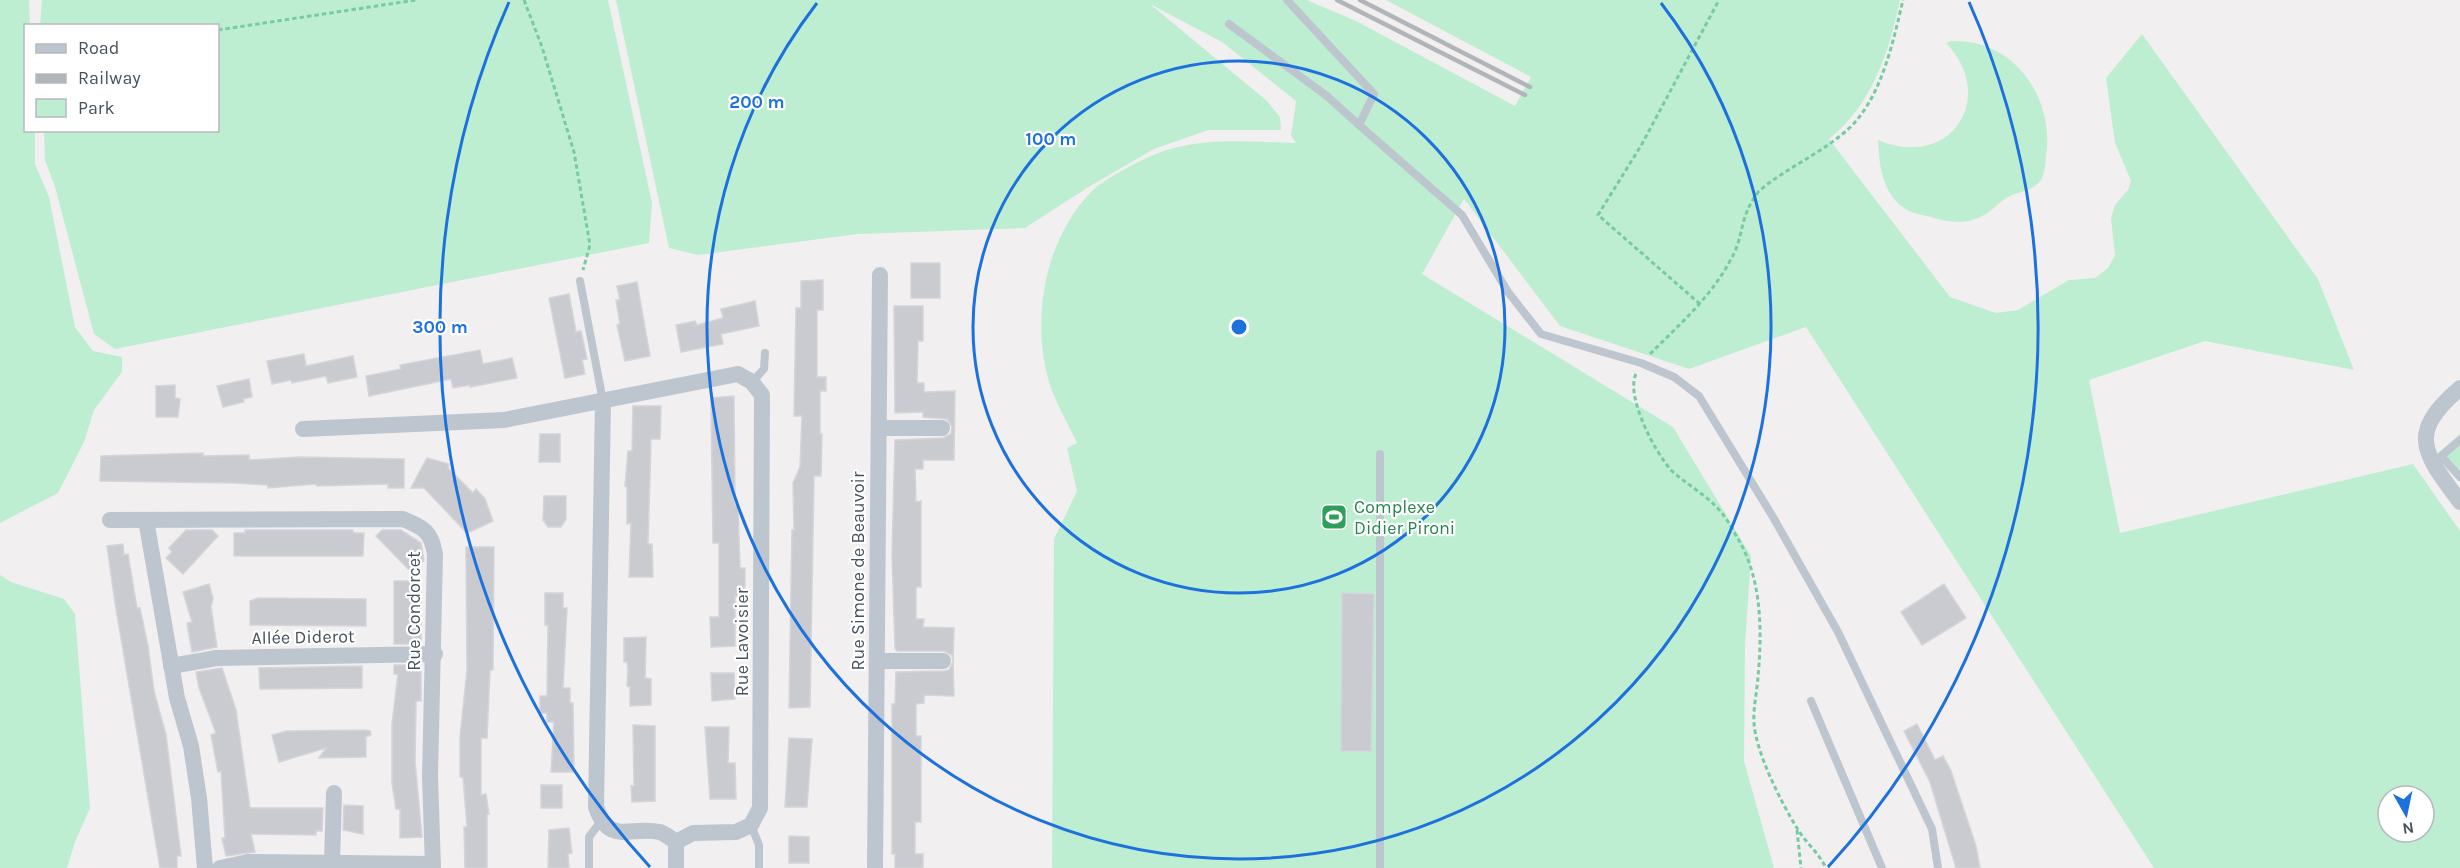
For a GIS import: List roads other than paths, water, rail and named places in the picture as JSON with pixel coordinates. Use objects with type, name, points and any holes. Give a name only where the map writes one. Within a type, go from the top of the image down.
[{"type":"street","name":"Rue Simone de Beauvoir","points":[[875,868],[880,275]]},
{"type":"street","points":[[303,429],[504,420],[738,374],[752,382]]},
{"type":"street","name":"Rue Lavoisier","points":[[751,825],[760,808],[762,407],[762,395],[752,382]]},
{"type":"street","points":[[2460,388],[2439,405],[2424,438],[2429,459],[2460,502]]},
{"type":"street","points":[[603,402],[596,807],[601,821],[616,832],[660,832],[676,842]]},
{"type":"street","points":[[879,428],[942,429]]},
{"type":"street","name":"Rue Condorcet","points":[[110,520],[403,519],[421,526],[432,538],[435,554],[435,654],[430,776],[433,866]]},
{"type":"street","points":[[146,520],[177,698],[191,746],[200,798],[201,845],[205,868]]},
{"type":"street","name":"Allée Diderot","points":[[171,666],[217,658],[435,654]]},
{"type":"street","points":[[877,661],[943,661]]},
{"type":"street","points":[[332,863],[334,793]]},
{"type":"street","points":[[676,842],[693,833],[736,832],[751,825]]},
{"type":"street","points":[[676,842],[676,868]]},
{"type":"street","points":[[220,868],[248,862],[433,866]]},
{"type":"lane","points":[[1287,0],[1374,94],[1359,125]]},
{"type":"lane","points":[[1228,24],[1327,96],[1462,215],[1509,292],[1541,334],[1641,363],[1674,377],[1699,396],[1768,509],[1838,632],[1932,829],[1938,868]]},
{"type":"lane","points":[[580,281],[603,402]]},
{"type":"lane","points":[[752,382],[764,369],[765,353]]},
{"type":"lane","points":[[2460,440],[2441,456],[2460,477]]},
{"type":"lane","points":[[1380,454],[1380,868]]},
{"type":"lane","points":[[1811,701],[1882,868]]},
{"type":"lane","points":[[589,868],[589,837],[601,821]]},
{"type":"lane","points":[[751,825],[759,845],[759,868]]},
{"type":"railway","points":[[1337,0],[1525,95]]},
{"type":"railway","points":[[1360,0],[1530,87]]},
{"type":"place","name":"Complexe Didier Pironi","points":[[1334,517]]}]
